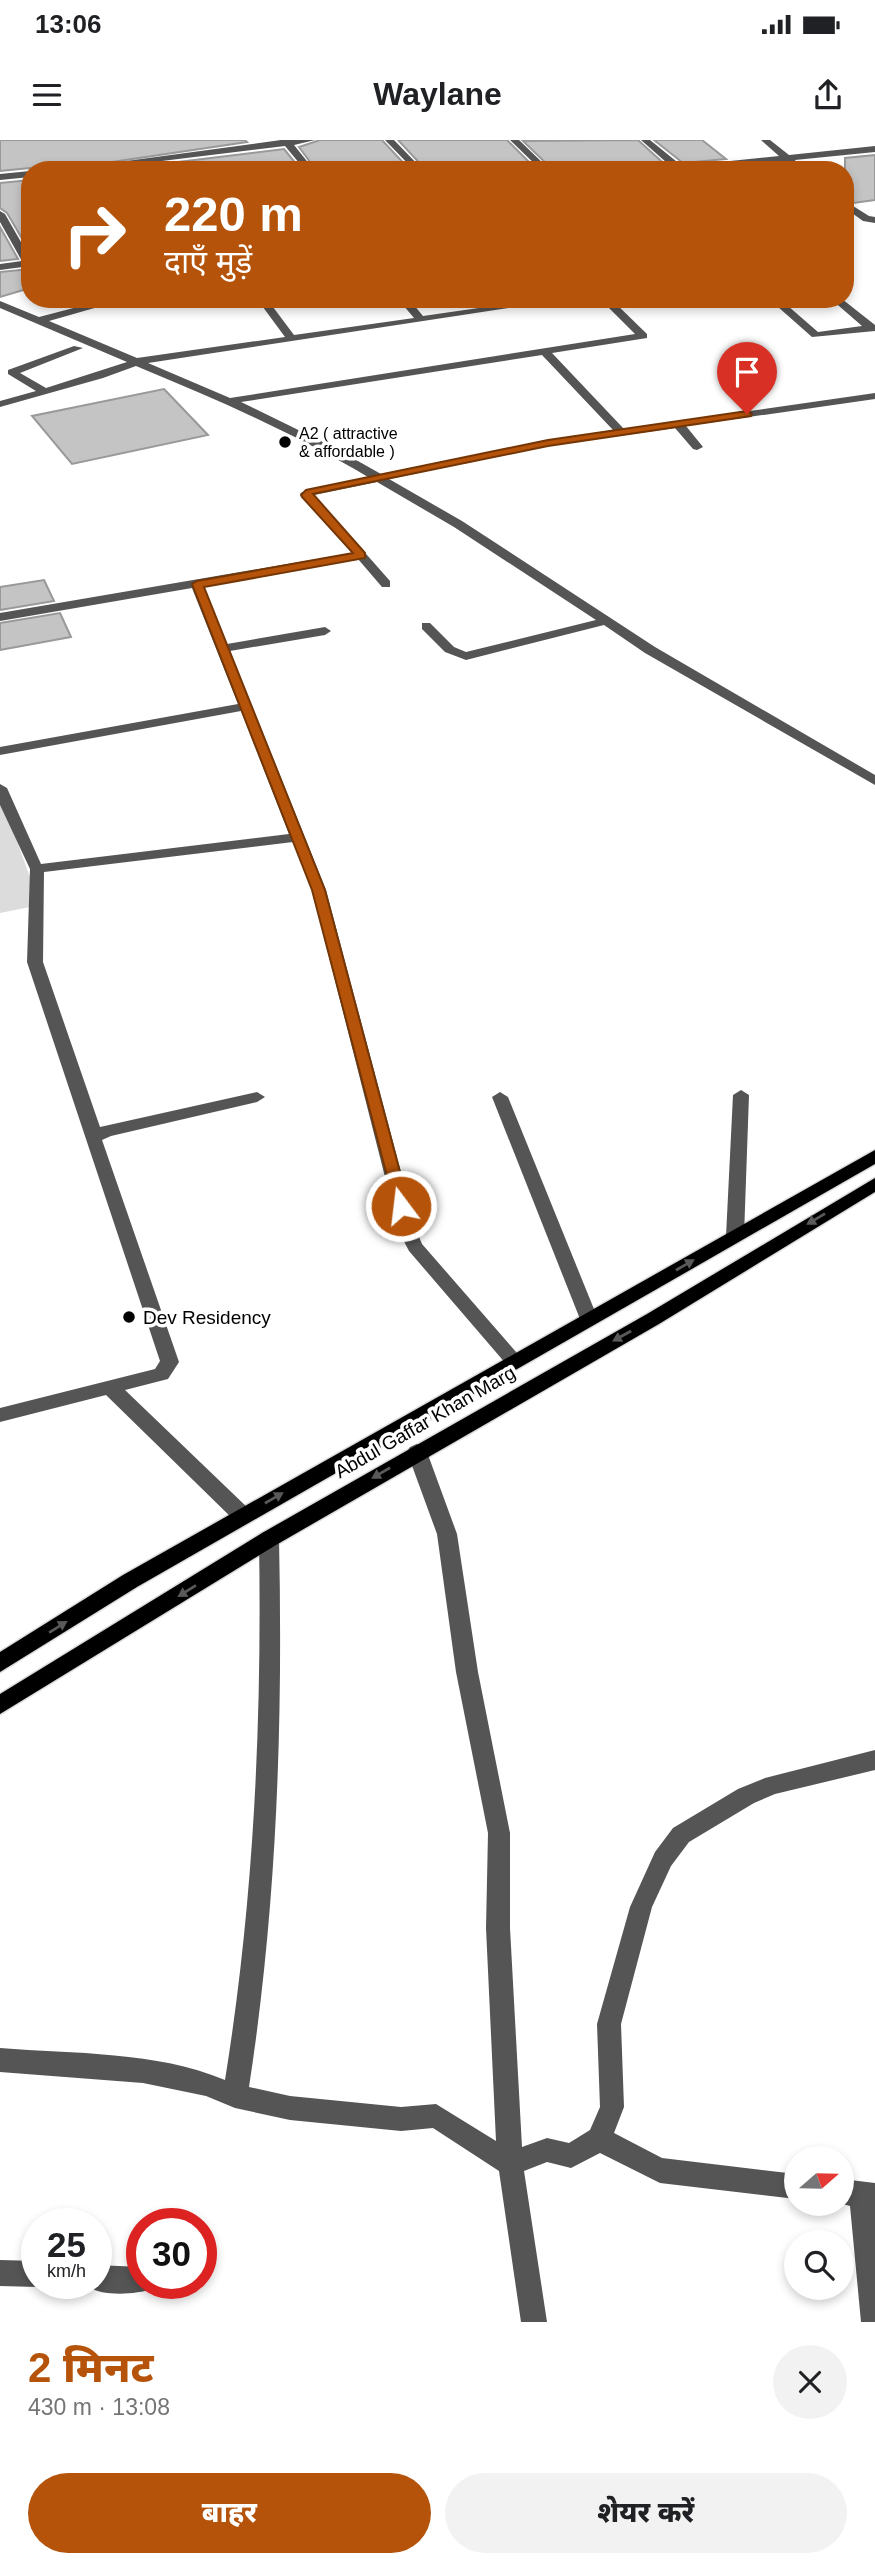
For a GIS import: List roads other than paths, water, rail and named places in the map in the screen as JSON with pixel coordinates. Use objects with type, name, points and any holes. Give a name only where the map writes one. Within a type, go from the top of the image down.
[{"type":"main road","name":"Abdul Gaffar Khan Marg","points":[[0,1664],[130,1581],[875,1156]]},
{"type":"main road","name":"Abdul Gaffar Khan Marg","points":[[0,1705],[269,1539],[653,1319],[875,1184]]},
{"type":"street","points":[[205,140],[213,151]]},
{"type":"street","points":[[132,161],[311,140]]},
{"type":"street","points":[[389,140],[410,161]]},
{"type":"street","points":[[514,140],[536,161]]},
{"type":"street","points":[[645,140],[671,161]]},
{"type":"street","points":[[765,140],[791,161]]},
{"type":"street","points":[[286,141],[303,161]]},
{"type":"street","points":[[767,161],[875,149]]},
{"type":"street","points":[[162,157],[165,161]]},
{"type":"street","points":[[0,177],[21,175]]},
{"type":"street","points":[[854,210],[866,219],[875,220]]},
{"type":"street","points":[[0,214],[21,249]]},
{"type":"street","points":[[0,267],[21,264]]},
{"type":"street","points":[[0,304],[139,361],[329,449],[458,524],[732,699],[875,781]]},
{"type":"street","points":[[40,320],[86,308]]},
{"type":"street","points":[[269,308],[291,338]]},
{"type":"street","points":[[411,308],[421,320]]},
{"type":"street","points":[[0,404],[47,392],[139,361],[496,308]]},
{"type":"street","points":[[229,401],[643,336],[613,308]]},
{"type":"street","points":[[784,308],[816,335],[873,328]]},
{"type":"street","points":[[847,308],[873,328]]},
{"type":"street","points":[[47,392],[12,372],[78,348]]},
{"type":"street","points":[[545,352],[621,432]]},
{"type":"street","points":[[386,584],[306,493],[548,443],[875,396]]},
{"type":"street","points":[[677,423],[696,447]]},
{"type":"street","points":[[0,617],[361,555]]},
{"type":"street","points":[[197,584],[318,890],[408,1232],[422,1255],[514,1360]]},
{"type":"street","points":[[426,626],[451,651],[458,656],[466,656],[606,621]]},
{"type":"street","points":[[222,649],[324,631]]},
{"type":"street","points":[[0,751],[247,706]]},
{"type":"street","points":[[0,788],[24,846],[37,869],[34,962],[170,1362],[162,1374],[112,1389],[0,1415]]},
{"type":"street","points":[[37,869],[299,837]]},
{"type":"street","points":[[735,1236],[741,1095]]},
{"type":"street","points":[[95,1136],[106,1131],[257,1097]]},
{"type":"street","points":[[500,1097],[589,1319]]},
{"type":"street","points":[[112,1389],[243,1516]]},
{"type":"street","points":[[417,1452],[447,1534],[467,1672],[499,1833],[498,1928],[510,2164],[534,2322]]},
{"type":"street","points":[[235,2096],[250,2012],[268,1761],[272,1641],[269,1539]]},
{"type":"street","points":[[510,2164],[547,2151],[571,2156],[599,2138],[612,2107],[609,2024],[642,1907],[663,1860],[681,1835],[746,1796],[810,1773],[875,1760]]},
{"type":"street","points":[[0,2060],[143,2071],[206,2084],[235,2096],[290,2108],[401,2119],[436,2116],[510,2164]]},
{"type":"street","points":[[599,2138],[660,2171],[784,2186]]},
{"type":"street","points":[[859,2194],[874,2322]]},
{"type":"street","points":[[0,2273],[21,2274]]},
{"type":"place","name":"A2 ( attractive & affordable )","points":[[285,442]]},
{"type":"place","name":"Dev Residency","points":[[129,1317]]}]
